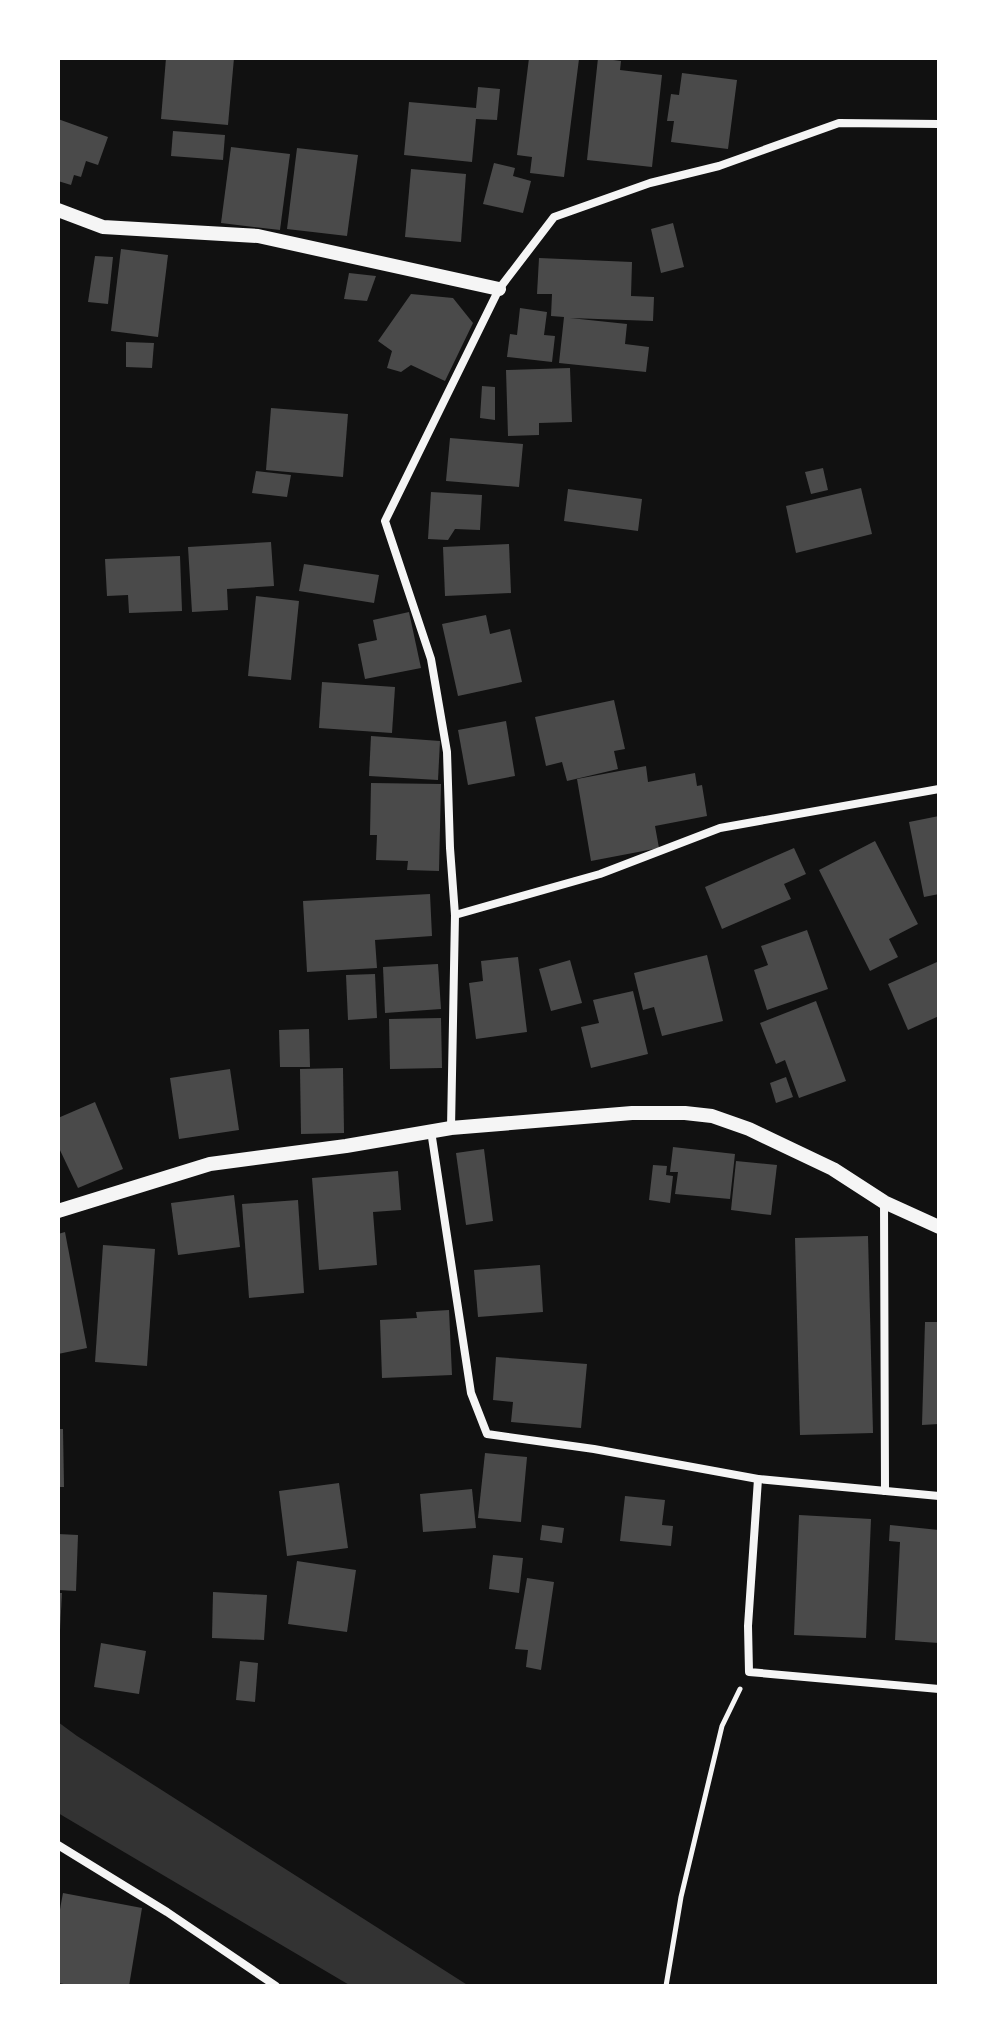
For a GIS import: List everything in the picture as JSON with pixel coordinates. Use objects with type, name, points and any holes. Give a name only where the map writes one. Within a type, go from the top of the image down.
[{"type":"street","points":[[451,1128],[455,915],[447,752],[431,659],[385,521],[499,289],[554,217],[650,183],[719,166],[839,123],[939,124]]},
{"type":"street","points":[[58,210],[103,227],[258,236],[499,289]]},
{"type":"street","points":[[455,915],[600,874],[720,828],[939,789]]},
{"type":"street","points":[[58,1211],[210,1164],[451,1128],[632,1113],[712,1116],[749,1129],[833,1169],[884,1202],[939,1227]]},
{"type":"street","points":[[431,1131],[471,1393],[487,1434],[594,1449],[758,1479],[939,1496]]},
{"type":"street","points":[[884,1202],[885,1491]]},
{"type":"street","points":[[758,1479],[749,1605],[749,1672],[939,1689]]},
{"type":"street","points":[[58,1845],[167,1912],[276,1986]]},
{"type":"path","points":[[666,1986],[681,1897],[722,1726],[749,1672]]},
{"type":"shaded area","points":[[58,1722],[469,1986],[351,1986],[58,1813]]},
{"type":"building","points":[[166,58],[234,58],[228,125],[161,119]]},
{"type":"building","points":[[529,58],[579,59],[564,177],[530,173],[532,157],[517,155]]},
{"type":"building","points":[[598,58],[621,61],[620,70],[662,75],[652,167],[587,160]]},
{"type":"building","points":[[682,73],[737,80],[728,149],[671,142],[674,121],[667,121],[671,94],[679,95]]},
{"type":"building","points":[[478,87],[500,89],[497,120],[476,119],[472,162],[404,155],[409,102],[476,108]]},
{"type":"building","points":[[58,119],[108,137],[98,165],[86,161],[81,177],[74,175],[71,185],[58,181]]},
{"type":"building","points":[[173,131],[225,135],[223,160],[171,156]]},
{"type":"building","points":[[231,147],[290,154],[280,230],[221,223]]},
{"type":"building","points":[[297,148],[358,155],[347,236],[287,229]]},
{"type":"building","points":[[494,163],[515,168],[513,176],[531,181],[523,213],[483,204]]},
{"type":"building","points":[[411,169],[466,174],[461,242],[405,237]]},
{"type":"building","points":[[673,223],[684,267],[661,273],[651,229]]},
{"type":"building","points":[[121,249],[168,255],[158,337],[111,331]]},
{"type":"building","points":[[95,256],[113,257],[108,304],[88,302]]},
{"type":"building","points":[[539,258],[632,262],[631,296],[654,297],[653,321],[570,318],[627,324],[625,344],[649,347],[646,372],[559,363],[564,317],[551,316],[552,294],[537,294]]},
{"type":"building","points":[[349,273],[376,276],[367,301],[344,299]]},
{"type":"building","points":[[411,294],[453,298],[473,323],[445,381],[411,365],[401,372],[387,368],[392,351],[378,341]]},
{"type":"building","points":[[520,308],[547,312],[544,335],[555,336],[552,362],[507,357],[510,334],[517,335]]},
{"type":"building","points":[[126,342],[154,343],[152,368],[126,367]]},
{"type":"building","points":[[570,368],[572,422],[539,423],[539,435],[508,436],[506,370]]},
{"type":"building","points":[[482,386],[495,387],[495,420],[480,418]]},
{"type":"building","points":[[271,408],[348,414],[343,477],[266,470]]},
{"type":"building","points":[[450,438],[523,444],[519,487],[446,481]]},
{"type":"building","points":[[823,468],[828,490],[811,494],[805,472]]},
{"type":"building","points":[[256,471],[291,475],[287,497],[252,493]]},
{"type":"building","points":[[861,488],[872,534],[796,553],[786,506]]},
{"type":"building","points":[[568,489],[642,499],[638,531],[564,521]]},
{"type":"building","points":[[431,492],[482,495],[480,530],[455,529],[448,540],[428,539]]},
{"type":"building","points":[[271,542],[274,586],[227,589],[228,610],[192,612],[188,547]]},
{"type":"building","points":[[509,544],[511,593],[445,596],[443,547]]},
{"type":"building","points":[[180,556],[182,611],[129,613],[128,595],[107,596],[105,559]]},
{"type":"building","points":[[304,564],[379,575],[374,603],[299,591]]},
{"type":"building","points":[[256,596],[299,601],[291,680],[248,676]]},
{"type":"building","points":[[409,612],[421,668],[365,679],[358,644],[377,640],[373,620]]},
{"type":"building","points":[[486,615],[490,634],[510,629],[522,682],[458,696],[442,624]]},
{"type":"building","points":[[322,682],[395,687],[392,733],[319,728]]},
{"type":"building","points":[[614,700],[625,749],[614,751],[618,769],[567,781],[562,762],[546,766],[535,717]]},
{"type":"building","points":[[506,721],[515,776],[468,785],[458,730]]},
{"type":"building","points":[[371,736],[440,741],[438,780],[369,776]]},
{"type":"building","points":[[646,766],[648,782],[695,773],[697,786],[702,785],[707,816],[655,826],[659,848],[591,861],[577,779]]},
{"type":"building","points":[[371,783],[441,784],[439,871],[407,870],[408,861],[376,860],[377,835],[370,835]]},
{"type":"building","points":[[939,816],[939,894],[924,897],[909,822]]},
{"type":"building","points":[[875,841],[918,924],[889,939],[898,957],[870,971],[819,870]]},
{"type":"building","points":[[794,848],[806,874],[784,884],[791,899],[722,929],[705,887]]},
{"type":"building","points":[[430,894],[432,936],[375,940],[377,968],[307,972],[303,901]]},
{"type":"building","points":[[807,930],[828,989],[767,1010],[754,970],[768,965],[761,946]]},
{"type":"building","points":[[707,955],[723,1021],[662,1036],[654,1007],[643,1010],[634,973]]},
{"type":"building","points":[[518,957],[527,1032],[476,1039],[469,983],[483,981],[481,961]]},
{"type":"building","points":[[570,960],[582,1003],[551,1011],[539,969]]},
{"type":"building","points":[[937,962],[939,1016],[908,1030],[888,984]]},
{"type":"building","points":[[438,964],[441,1009],[385,1013],[383,967]]},
{"type":"building","points":[[375,974],[377,1018],[348,1020],[346,975]]},
{"type":"building","points":[[633,991],[648,1054],[591,1068],[581,1027],[599,1023],[593,1000]]},
{"type":"building","points":[[816,1001],[846,1081],[799,1098],[785,1060],[776,1064],[760,1023]]},
{"type":"building","points":[[441,1018],[442,1068],[390,1069],[389,1019]]},
{"type":"building","points":[[309,1029],[310,1067],[280,1067],[279,1030]]},
{"type":"building","points":[[343,1068],[344,1133],[301,1134],[300,1069]]},
{"type":"building","points":[[230,1069],[239,1130],[179,1139],[170,1078]]},
{"type":"building","points":[[786,1077],[793,1097],[776,1103],[770,1083]]},
{"type":"building","points":[[95,1102],[123,1169],[78,1188],[58,1146],[58,1118]]},
{"type":"building","points":[[673,1147],[735,1154],[730,1199],[675,1194],[678,1172],[670,1172]]},
{"type":"building","points":[[484,1149],[493,1221],[466,1225],[456,1153]]},
{"type":"building","points":[[736,1161],[777,1165],[771,1215],[731,1210]]},
{"type":"building","points":[[653,1165],[667,1166],[666,1175],[673,1176],[670,1203],[649,1200]]},
{"type":"building","points":[[398,1171],[401,1210],[373,1212],[377,1265],[319,1270],[312,1178]]},
{"type":"building","points":[[234,1195],[240,1247],[178,1255],[171,1203]]},
{"type":"building","points":[[298,1200],[304,1293],[249,1298],[242,1204]]},
{"type":"building","points":[[65,1232],[87,1348],[58,1354],[58,1234]]},
{"type":"building","points":[[868,1236],[873,1433],[800,1435],[795,1238]]},
{"type":"building","points":[[103,1245],[155,1249],[147,1366],[95,1362]]},
{"type":"building","points":[[540,1265],[543,1312],[478,1317],[474,1270]]},
{"type":"building","points":[[449,1310],[452,1375],[382,1378],[380,1320],[417,1318],[416,1312]]},
{"type":"building","points":[[925,1322],[939,1322],[939,1424],[922,1425]]},
{"type":"building","points":[[496,1357],[587,1364],[581,1428],[511,1422],[513,1402],[493,1400]]},
{"type":"building","points":[[58,1429],[63,1429],[64,1487],[58,1487]]},
{"type":"building","points":[[485,1453],[527,1457],[521,1522],[478,1518]]},
{"type":"building","points":[[339,1483],[348,1548],[287,1556],[279,1491]]},
{"type":"building","points":[[472,1489],[476,1528],[423,1532],[420,1494]]},
{"type":"building","points":[[625,1496],[665,1500],[662,1525],[673,1526],[671,1546],[620,1541]]},
{"type":"building","points":[[799,1515],[871,1519],[866,1638],[794,1635]]},
{"type":"building","points":[[542,1525],[564,1528],[562,1543],[540,1540]]},
{"type":"building","points":[[890,1525],[939,1530],[939,1643],[895,1640],[900,1542],[889,1541]]},
{"type":"building","points":[[58,1534],[78,1535],[76,1591],[58,1590]]},
{"type":"building","points":[[493,1555],[523,1558],[519,1593],[489,1589]]},
{"type":"building","points":[[297,1561],[356,1570],[347,1632],[288,1624]]},
{"type":"building","points":[[527,1578],[554,1582],[541,1670],[526,1667],[528,1650],[515,1649]]},
{"type":"building","points":[[213,1592],[267,1595],[264,1640],[212,1638]]},
{"type":"building","points":[[58,1593],[62,1593],[60,1630],[58,1630]]},
{"type":"building","points":[[101,1643],[146,1651],[139,1694],[94,1687]]},
{"type":"building","points":[[240,1661],[258,1663],[255,1702],[236,1700]]},
{"type":"building","points":[[63,1893],[142,1908],[129,1986],[58,1983],[58,1920]]}]
